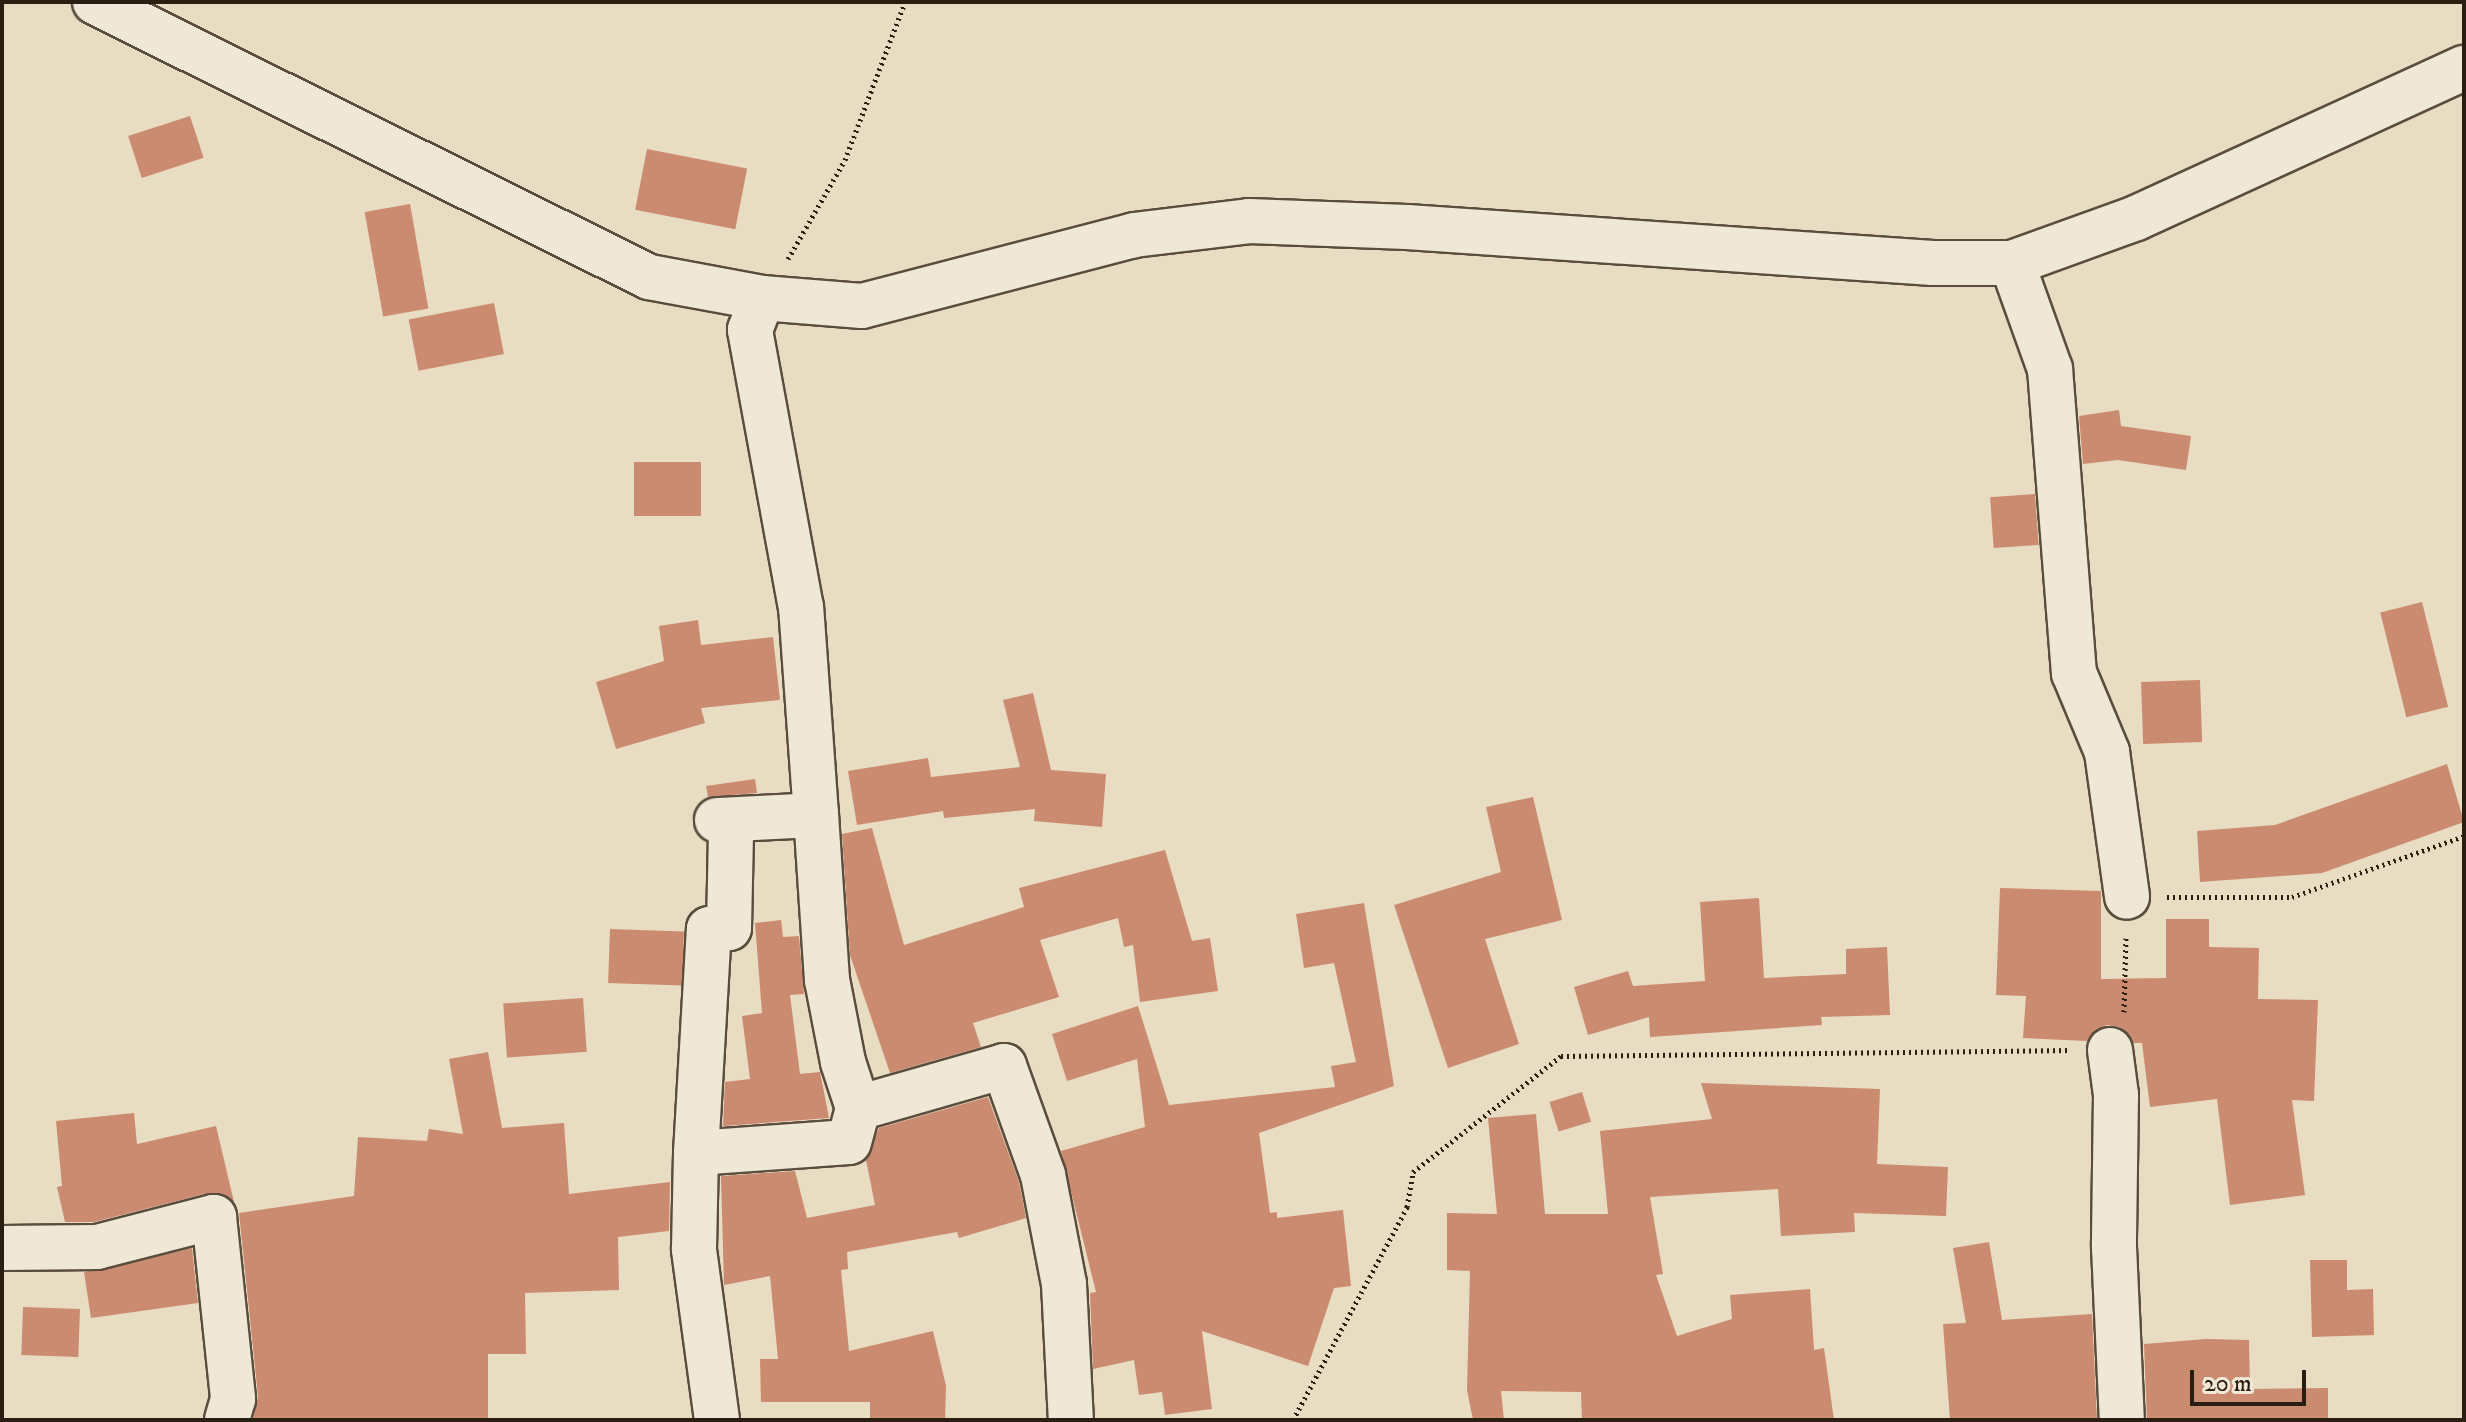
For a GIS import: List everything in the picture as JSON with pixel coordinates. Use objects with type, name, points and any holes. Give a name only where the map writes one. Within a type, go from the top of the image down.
[{"type":"street","points":[[95,2],[649,277],[762,298],[862,306],[1134,235],[1249,221],[1407,227],[1933,263],[2012,263],[2136,218],[2464,68]]},
{"type":"street","points":[[2012,263],[2050,369],[2074,673],[2107,752],[2127,897]]},
{"type":"street","points":[[696,1153],[849,1142],[858,1108],[843,1062],[827,980],[801,608],[750,330],[762,298]]},
{"type":"street","points":[[717,1420],[694,1249],[696,1153],[709,929],[729,928],[724,828],[816,815]]},
{"type":"street","points":[[2110,1050],[2116,1095],[2114,1247],[2122,1420]]},
{"type":"street","points":[[858,1108],[1004,1066],[1043,1175],[1064,1284],[1071,1420]]},
{"type":"street","points":[[2,1248],[97,1247],[214,1217],[233,1399],[227,1420]]},
{"type":"path","points":[[762,298],[845,160],[905,2]]},
{"type":"path","points":[[1293,1420],[1407,1207],[1413,1172],[1561,1056],[2124,1050],[2127,897],[2292,897],[2464,836]]},
{"type":"building","points":[[190,116],[204,158],[142,178],[128,136]]},
{"type":"building","points":[[647,149],[747,168],[735,229],[635,210]]},
{"type":"building","points":[[410,204],[428,308],[383,316],[365,212]]},
{"type":"building","points":[[494,303],[504,354],[419,371],[409,320]]},
{"type":"building","points":[[2119,410],[2121,426],[2191,436],[2186,470],[2118,460],[2083,464],[2079,416]]},
{"type":"building","points":[[634,462],[701,462],[701,516],[634,516]]},
{"type":"building","points":[[2035,494],[2039,545],[1994,548],[1990,497]]},
{"type":"building","points":[[2422,602],[2448,707],[2406,717],[2380,612]]},
{"type":"building","points":[[698,620],[701,645],[773,637],[780,700],[701,708],[705,723],[616,749],[596,682],[664,661],[659,626]]},
{"type":"building","points":[[2200,680],[2202,742],[2143,744],[2141,682]]},
{"type":"building","points":[[1033,693],[1051,770],[1106,774],[1102,827],[1034,821],[1035,809],[944,818],[943,811],[857,825],[848,771],[928,758],[931,777],[1020,767],[1003,700]]},
{"type":"building","points":[[2447,764],[2464,822],[2322,873],[2200,882],[2197,831],[2275,825]]},
{"type":"building","points":[[755,779],[757,793],[708,797],[706,786]]},
{"type":"building","points":[[1533,797],[1562,920],[1485,939],[1519,1044],[1448,1068],[1394,905],[1501,872],[1486,807]]},
{"type":"building","points":[[872,828],[904,945],[1024,907],[1019,888],[1165,850],[1192,941],[1210,938],[1218,991],[1140,1002],[1133,945],[1124,947],[1118,918],[1040,940],[1059,997],[973,1023],[981,1047],[890,1073],[850,955],[842,834]]},
{"type":"building","points":[[2000,888],[2101,891],[2101,979],[2166,978],[2166,919],[2209,919],[2209,947],[2259,948],[2258,999],[2318,1000],[2314,1101],[2292,1100],[2305,1195],[2230,1205],[2217,1099],[2150,1107],[2142,1043],[2133,1043],[2120,1027],[2106,1025],[2087,1041],[2023,1038],[2026,996],[1996,995]]},
{"type":"building","points":[[1759,898],[1764,978],[1846,974],[1846,949],[1887,947],[1890,1015],[1821,1017],[1822,1025],[1650,1037],[1649,1017],[1588,1035],[1574,987],[1628,971],[1633,986],[1705,981],[1700,902]]},
{"type":"building","points":[[1364,903],[1394,1086],[1259,1133],[1270,1213],[1277,1212],[1277,1218],[1343,1210],[1351,1286],[1334,1288],[1308,1366],[1202,1331],[1212,1409],[1165,1415],[1162,1392],[1139,1395],[1134,1360],[1093,1369],[1090,1293],[1096,1292],[1061,1151],[1145,1127],[1137,1059],[1067,1081],[1052,1034],[1138,1006],[1169,1105],[1335,1087],[1331,1066],[1356,1062],[1334,963],[1304,968],[1296,914]]},
{"type":"building","points":[[781,920],[783,937],[799,936],[804,994],[790,995],[800,1074],[820,1072],[829,1118],[723,1126],[725,1082],[750,1079],[742,1016],[762,1013],[755,923]]},
{"type":"building","points":[[610,929],[684,932],[682,986],[608,983]]},
{"type":"building","points":[[583,998],[587,1052],[507,1057],[503,1004]]},
{"type":"building","points":[[488,1052],[502,1128],[564,1123],[569,1194],[670,1182],[669,1231],[618,1237],[619,1290],[525,1293],[526,1354],[488,1354],[488,1420],[253,1420],[258,1396],[239,1213],[354,1196],[358,1137],[427,1141],[429,1129],[463,1134],[449,1059]]},
{"type":"building","points":[[1701,1083],[1880,1089],[1877,1164],[1948,1167],[1946,1216],[1854,1213],[1855,1232],[1781,1236],[1778,1189],[1650,1197],[1663,1274],[1656,1275],[1677,1336],[1732,1319],[1730,1295],[1810,1289],[1814,1350],[1824,1348],[1834,1420],[1582,1420],[1581,1392],[1501,1391],[1504,1420],[1473,1420],[1467,1390],[1470,1271],[1447,1270],[1447,1213],[1497,1214],[1488,1118],[1536,1114],[1545,1214],[1608,1214],[1600,1131],[1712,1119]]},
{"type":"building","points":[[1582,1092],[1591,1122],[1559,1132],[1549,1102]]},
{"type":"building","points":[[988,1097],[1019,1182],[1026,1218],[959,1238],[957,1232],[847,1252],[848,1269],[841,1270],[849,1351],[933,1331],[946,1386],[945,1420],[870,1420],[870,1402],[761,1402],[760,1359],[778,1359],[770,1276],[724,1285],[721,1176],[795,1171],[807,1218],[875,1205],[866,1160],[879,1128]]},
{"type":"building","points":[[134,1113],[137,1144],[216,1126],[234,1202],[223,1194],[208,1193],[94,1222],[65,1222],[57,1187],[62,1186],[56,1121]]},
{"type":"building","points":[[1989,1242],[2002,1320],[2092,1314],[2097,1420],[1950,1420],[1943,1324],[1966,1323],[1953,1248]]},
{"type":"building","points":[[192,1248],[198,1303],[91,1318],[84,1272]]},
{"type":"building","points":[[2310,1260],[2347,1260],[2347,1290],[2373,1289],[2374,1335],[2312,1337]]},
{"type":"building","points":[[23,1307],[80,1309],[78,1357],[21,1355]]},
{"type":"building","points":[[2206,1339],[2249,1340],[2250,1389],[2328,1388],[2328,1420],[2147,1420],[2144,1344]]}]
